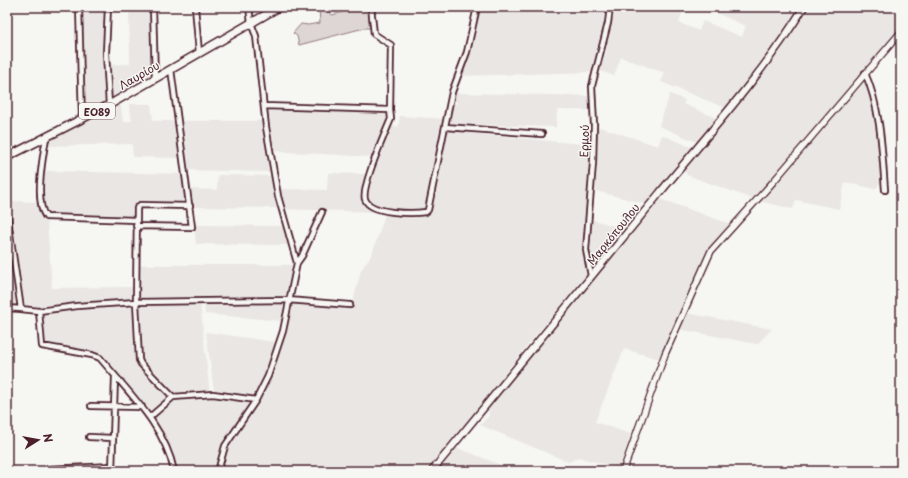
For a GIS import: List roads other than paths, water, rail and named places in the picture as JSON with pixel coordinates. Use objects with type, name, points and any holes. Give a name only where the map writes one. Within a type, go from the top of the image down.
[{"type":"main road","name":"Λαυρίου","points":[[7,157],[109,105],[279,7]]},
{"type":"main road","name":"Μαρκόπουλου","points":[[432,471],[591,276],[740,98],[770,59],[804,7]]},
{"type":"street","points":[[79,7],[82,119]]},
{"type":"street","points":[[108,7],[106,53],[109,105]]},
{"type":"street","points":[[153,7],[155,79]]},
{"type":"street","points":[[195,7],[199,53]]},
{"type":"street","points":[[249,7],[251,23],[256,36],[264,106],[278,196],[297,262]]},
{"type":"street","points":[[371,7],[374,34],[391,45],[391,120],[367,181],[364,193],[365,199],[369,205],[376,209],[422,213],[428,210],[452,92],[467,52],[477,7]]},
{"type":"street","name":"Ερμού","points":[[591,276],[586,250],[592,163],[592,86],[608,23],[610,7]]},
{"type":"street","points":[[623,471],[665,354],[711,251],[792,161],[901,32]]},
{"type":"street","points":[[136,226],[192,227],[171,69]]},
{"type":"street","points":[[865,73],[870,84],[877,119],[885,190]]},
{"type":"street","points":[[264,106],[390,110]]},
{"type":"street","points":[[445,126],[542,134]]},
{"type":"street","points":[[46,138],[41,171],[41,203],[46,217],[136,220]]},
{"type":"street","points":[[174,397],[141,364],[136,302],[136,208],[140,205],[190,206]]},
{"type":"street","points":[[218,471],[225,446],[256,400],[263,388],[273,364],[283,331],[288,300],[297,262],[302,256],[322,212]]},
{"type":"street","points":[[7,213],[21,309]]},
{"type":"street","points":[[7,308],[38,311],[77,306],[136,302],[288,300],[350,305]]},
{"type":"street","points":[[38,311],[42,346],[96,356],[150,417],[167,450],[174,471]]},
{"type":"street","points":[[49,469],[112,468],[115,377]]},
{"type":"street","points":[[150,417],[174,397],[213,394],[256,400]]},
{"type":"street","points":[[91,406],[142,407]]},
{"type":"street","points":[[88,437],[113,438]]}]
